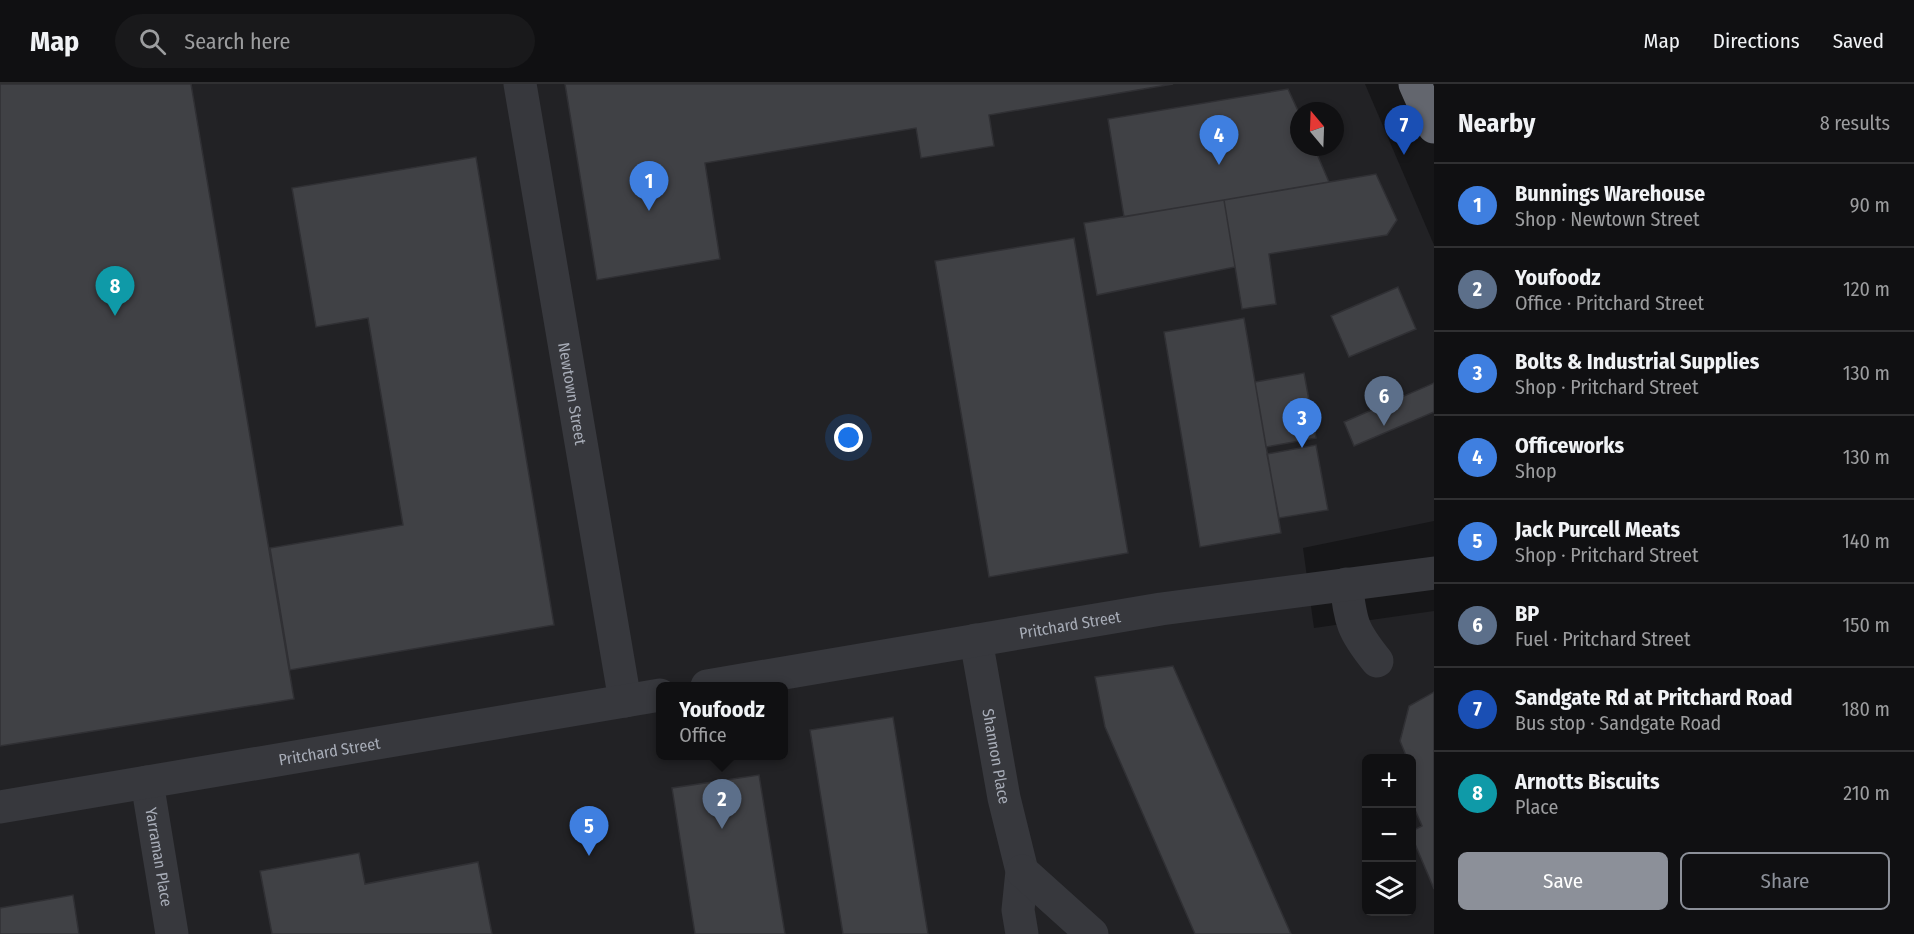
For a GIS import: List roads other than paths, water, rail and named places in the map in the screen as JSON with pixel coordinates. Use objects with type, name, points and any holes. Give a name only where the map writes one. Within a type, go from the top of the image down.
[{"type":"highway","points":[[1415,84],[1434,127]]},
{"type":"street","name":"Newtown Street","points":[[520,84],[625,701]]},
{"type":"street","name":"Pritchard Street","points":[[736,682],[1161,609],[1434,573]]},
{"type":"street","points":[[1346,584],[1352,624],[1361,641],[1377,662]]},
{"type":"street","name":"Shannon Place","points":[[976,640],[1004,798],[1022,871],[1018,910],[1022,934]]},
{"type":"street","name":"Pritchard Street","points":[[0,807],[656,695]]},
{"type":"street","name":"Yarraman Place","points":[[147,782],[172,934]]},
{"type":"street","points":[[1022,871],[1092,934]]},
{"type":"place","name":"Sandgate Rd at Pritchard Road","points":[[1404,155]]},
{"type":"place","name":"Officeworks","points":[[1219,165]]},
{"type":"place","name":"Bunnings Warehouse","points":[[649,211]]},
{"type":"place","name":"Arnotts Biscuits","points":[[115,316]]},
{"type":"place","name":"BP","points":[[1384,426]]},
{"type":"place","name":"Bolts & Industrial Supplies","points":[[1302,448]]},
{"type":"place","name":"Youfoodz","points":[[722,829]]},
{"type":"place","name":"Jack Purcell Meats","points":[[589,856]]}]
